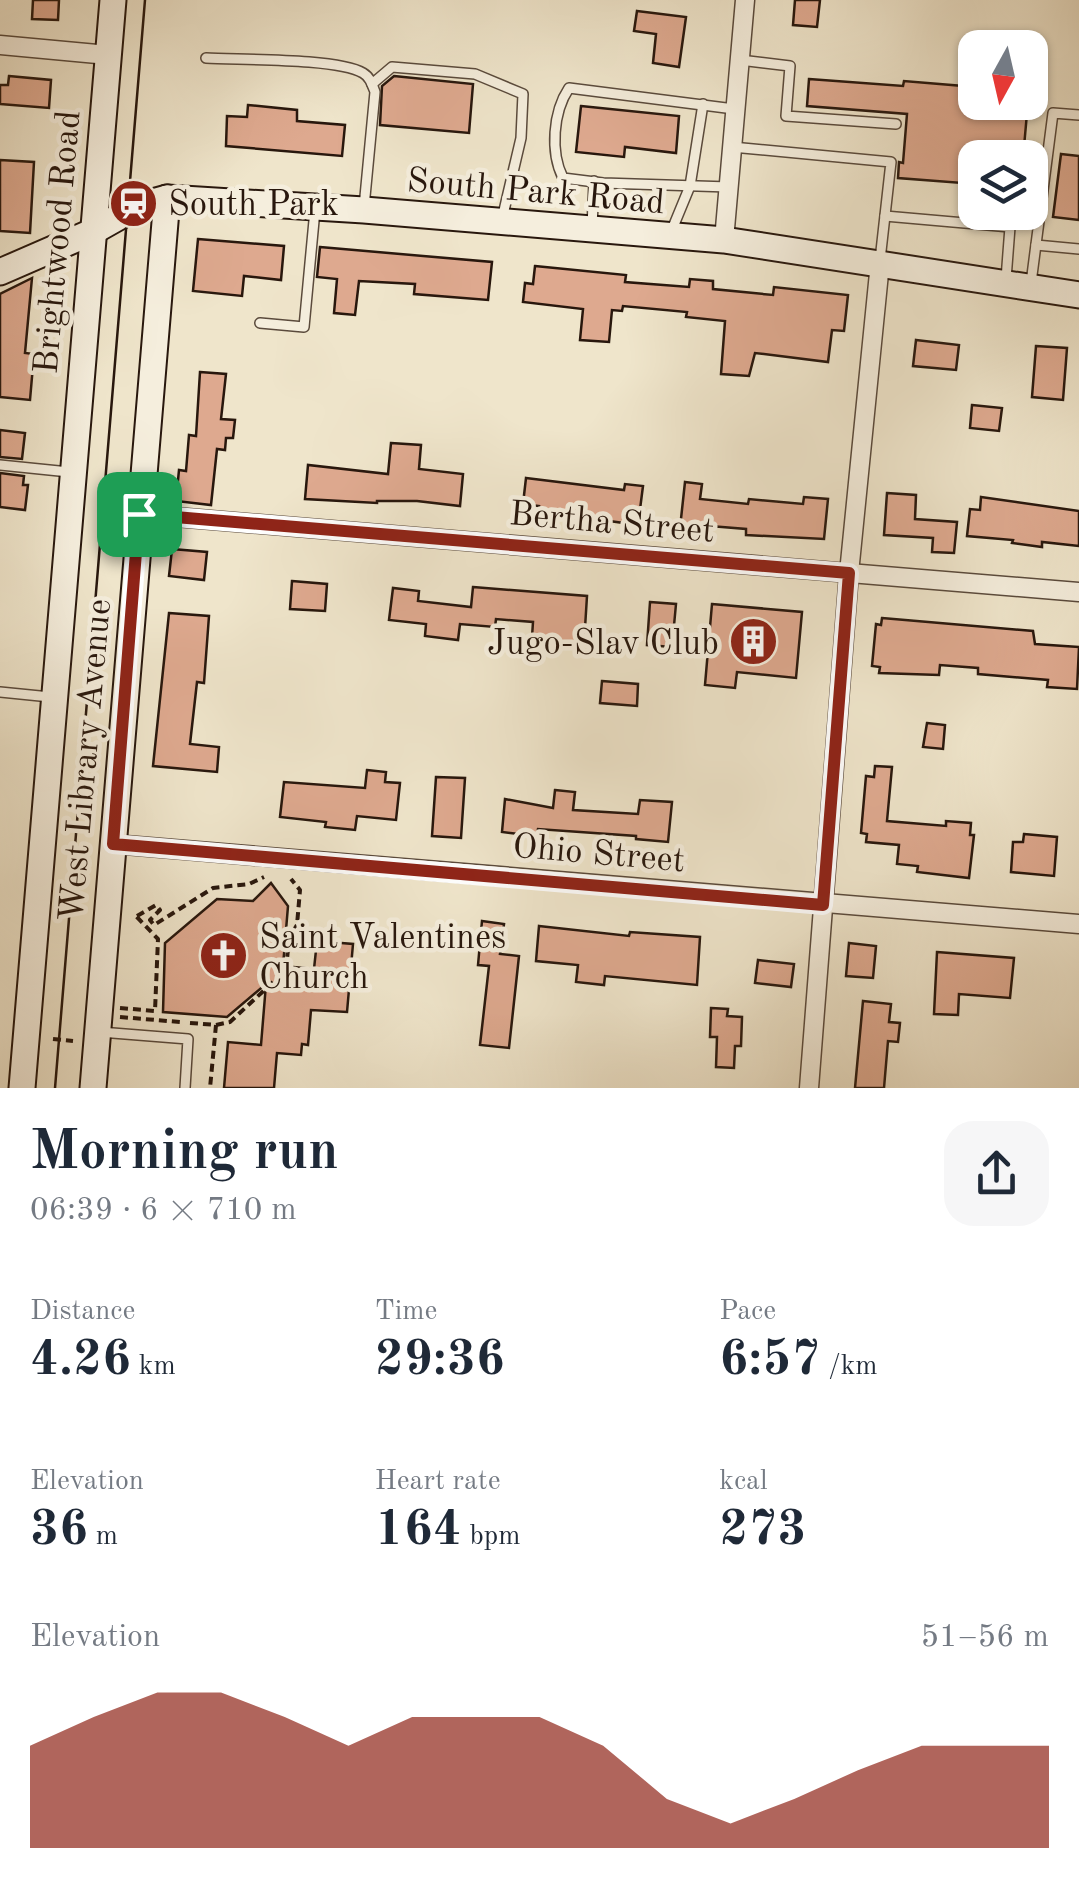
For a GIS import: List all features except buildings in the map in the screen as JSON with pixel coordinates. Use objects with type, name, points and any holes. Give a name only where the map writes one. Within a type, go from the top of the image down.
[{"type":"street","name":"Brightwood Road","points":[[22,1088],[113,0]]},
{"type":"street","points":[[724,240],[745,0]]},
{"type":"street","points":[[0,45],[108,54]]},
{"type":"street","name":"South Park Road","points":[[0,272],[92,232],[128,211],[167,198],[724,240],[1079,296]]},
{"type":"street","name":"West Library Avenue","points":[[93,1088],[167,198]]},
{"type":"street","points":[[808,1088],[849,573],[880,263]]},
{"type":"street","name":"Bertha Street","points":[[139,514],[1079,592]]},
{"type":"street","name":"Ohio Street","points":[[113,844],[1079,924]]},
{"type":"lane","points":[[206,58],[354,68],[368,75],[375,92],[364,210]]},
{"type":"lane","points":[[740,60],[790,66],[786,116],[896,124]]},
{"type":"lane","points":[[372,84],[392,67],[475,74],[523,94],[522,138],[501,222]]},
{"type":"lane","points":[[729,188],[564,178],[555,161],[560,102],[569,88],[736,109]]},
{"type":"lane","points":[[670,236],[690,186],[703,104]]},
{"type":"lane","points":[[1018,286],[1036,245],[1053,113],[1079,115]]},
{"type":"lane","points":[[732,147],[891,162],[880,263]]},
{"type":"lane","points":[[592,230],[594,182]]},
{"type":"lane","points":[[260,324],[304,326],[315,207]]},
{"type":"lane","points":[[886,216],[1010,227],[1018,286]]},
{"type":"lane","points":[[1036,245],[1079,249]]},
{"type":"lane","points":[[0,465],[72,472]]},
{"type":"lane","points":[[0,692],[52,698]]},
{"type":"lane","points":[[95,1030],[188,1040],[184,1088]]},
{"type":"path","points":[[53,1039],[95,1030],[216,1026],[230,1022],[286,970],[289,938],[298,924],[300,890],[281,868]]},
{"type":"path","points":[[137,916],[156,905],[160,910],[150,920],[154,924],[213,888],[249,884],[265,876]]},
{"type":"path","points":[[110,1008],[155,1011],[158,940],[137,916],[118,912]]},
{"type":"path","points":[[209,1083],[216,1026]]},
{"type":"tram line","points":[[55,1088],[145,0]]},
{"type":"place","name":"South Park","points":[[133,203]]},
{"type":"place","name":"Jugo-Slav Club","points":[[754,642]]},
{"type":"place","name":"Saint Valentines Church","points":[[224,956]]},
{"type":"route","points":[[139,514],[849,573],[823,905],[113,844],[139,514]]}]
